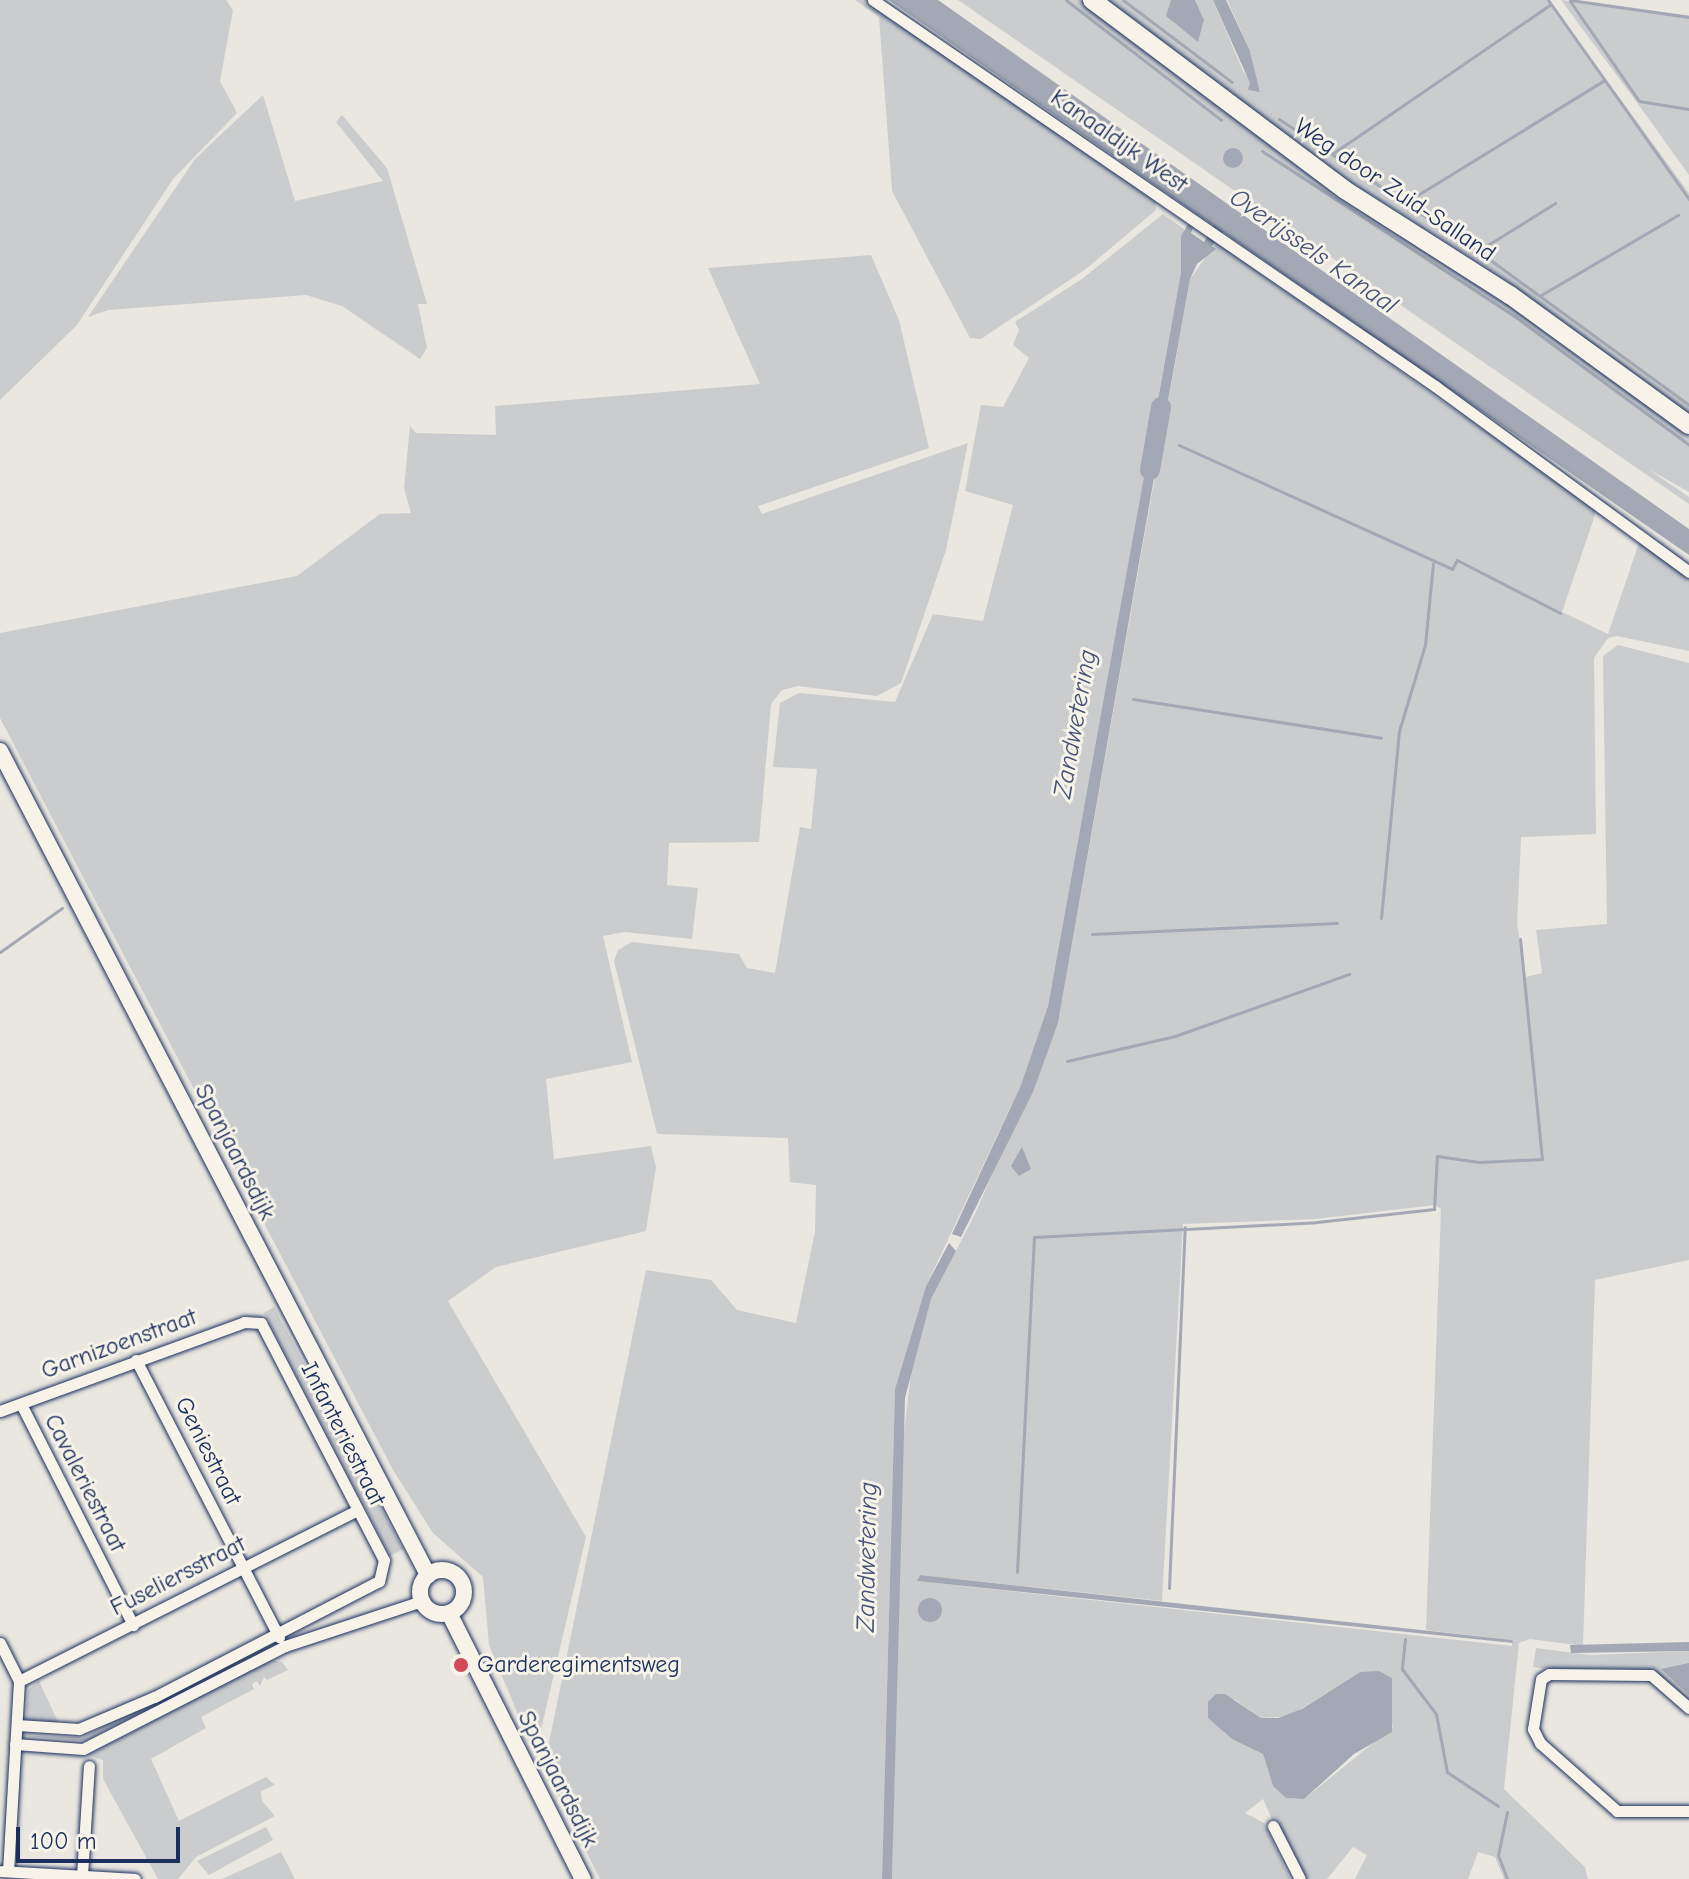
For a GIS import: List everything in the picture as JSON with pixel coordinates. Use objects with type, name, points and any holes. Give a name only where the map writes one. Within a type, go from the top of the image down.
[{"type":"main road","name":"Weg door Zuid-Salland","points":[[1092,0],[1345,190],[1510,295],[1684,422]]},
{"type":"street","name":"Kanaaldijk West","points":[[873,0],[1435,386],[1689,572]]},
{"type":"street","name":"Spanjaardsdijk","points":[[0,751],[428,1575]]},
{"type":"street","name":"Garnizoenstraat","points":[[0,1411],[254,1320]]},
{"type":"street","name":"Infanteriestraat","points":[[254,1320],[261,1323],[384,1560],[379,1581],[275,1632]]},
{"type":"street","name":"Geniestraat","points":[[136,1360],[275,1632],[285,1646]]},
{"type":"street","name":"Cavaleriestraat","points":[[21,1404],[133,1625]]},
{"type":"street","name":"Fuseliersstraat","points":[[19,1681],[357,1510]]},
{"type":"street","points":[[444,1570],[459,1578],[464,1594],[449,1613],[436,1614],[422,1601],[420,1587],[428,1575],[444,1570]]},
{"type":"street","points":[[15,1744],[83,1749],[285,1646],[422,1601]]},
{"type":"street","name":"Spanjaardsdijk","points":[[449,1613],[583,1879]]},
{"type":"street","points":[[17,1725],[79,1729],[154,1697],[275,1632]]},
{"type":"street","points":[[0,1643],[19,1681],[4,1871],[135,1879]]},
{"type":"street","points":[[1689,1708],[1651,1675],[1549,1674],[1541,1679],[1533,1729],[1540,1743],[1617,1811],[1689,1811]]},
{"type":"street","points":[[82,1876],[89,1766]]},
{"type":"street","points":[[1273,1826],[1300,1879]]},
{"type":"shaded area","points":[[0,0],[226,0],[233,10],[220,81],[237,113],[173,179],[77,325],[0,400]]},
{"type":"shaded area","points":[[855,0],[870,0],[1155,200],[1156,210],[1086,269],[981,339],[970,338],[892,191],[879,17]]},
{"type":"shaded area","points":[[889,0],[938,0],[1689,529],[1689,555],[1223,232],[1212,246],[1216,249],[1197,264],[1190,279],[1162,434],[1152,433],[1181,272],[1181,236],[1188,224],[1193,228],[1191,233],[1204,242],[1214,226]]},
{"type":"shaded area","points":[[958,0],[1080,0],[1497,293],[1689,436],[1689,492],[1648,469],[1689,497],[1689,504]]},
{"type":"shaded area","points":[[1105,0],[1171,0],[1174,23],[1198,41],[1204,21],[1195,0],[1213,0],[1243,71],[1260,92],[1250,51],[1227,0],[1548,0],[1689,193],[1689,418],[1504,279],[1319,162]]},
{"type":"shaded area","points":[[1171,0],[1195,0],[1204,20],[1198,42],[1166,16]]},
{"type":"shaded area","points":[[1213,0],[1226,0],[1250,51],[1260,92],[1248,90],[1250,83]]},
{"type":"shaded area","points":[[1561,0],[1689,16],[1689,175],[1638,104]]},
{"type":"shaded area","points":[[263,95],[295,201],[383,181],[336,122],[342,115],[387,168],[427,304],[418,304],[427,348],[420,359],[342,306],[306,295],[108,310],[88,317],[195,159]]},
{"type":"shaded area","points":[[1233,148],[1240,151],[1243,158],[1240,165],[1233,168],[1226,165],[1223,158],[1226,151]]},
{"type":"shaded area","points":[[1163,214],[1184,229],[1181,272],[1048,1006],[1021,1085],[926,1286],[895,1389],[882,1879],[600,1879],[544,1767],[646,1270],[711,1280],[737,1310],[796,1323],[815,1232],[816,1185],[790,1182],[788,1138],[657,1134],[614,961],[618,950],[632,942],[739,954],[747,968],[775,973],[800,827],[811,829],[817,769],[773,767],[780,703],[799,693],[895,702],[933,614],[983,621],[1013,505],[965,491],[981,405],[1003,407],[1029,358],[1013,345],[1019,330],[1015,322],[1082,279]]},
{"type":"shaded area","points":[[1216,243],[1597,509],[1562,612],[1608,634],[1640,540],[1689,574],[1689,651],[1617,636],[1608,638],[1594,658],[1596,834],[1521,837],[1517,924],[1526,977],[1542,973],[1536,930],[1607,924],[1603,656],[1618,645],[1689,663],[1689,1260],[1595,1280],[1583,1646],[1530,1639],[1519,1643],[1504,1789],[1585,1867],[1588,1879],[1504,1879],[1495,1857],[1478,1852],[1468,1879],[1355,1879],[1367,1855],[1353,1847],[1327,1879],[1298,1879],[1263,1799],[1245,1813],[1264,1823],[1290,1879],[892,1879],[902,1449],[913,1357],[931,1299],[974,1216],[1058,1023],[1190,279]],"holes":[[[1435,1205],[1441,1209],[1426,1630],[1512,1640],[1512,1646],[918,1581],[920,1575],[1162,1601],[1183,1224],[1316,1219]],[[1360,1672],[1392,1678],[1388,1715],[1393,1727],[1304,1799],[1286,1798],[1273,1786],[1263,1754],[1224,1733],[1234,1699],[1261,1718],[1290,1716]]]},
{"type":"shaded area","points":[[871,255],[899,320],[929,448],[758,506],[762,514],[968,443],[946,550],[901,683],[877,696],[798,686],[782,690],[771,704],[759,842],[669,843],[667,885],[698,888],[692,939],[624,932],[603,936],[632,1062],[546,1079],[554,1159],[651,1146],[656,1167],[646,1231],[496,1267],[448,1301],[586,1537],[535,1755],[489,1645],[483,1577],[433,1533],[393,1470],[0,718],[0,633],[297,576],[380,514],[411,513],[404,488],[410,426],[416,433],[496,435],[495,406],[760,384],[708,268]]},
{"type":"shaded area","points":[[1150,443],[1160,444],[1058,1023],[1033,1092],[961,1237],[952,1234],[1021,1085],[1048,1006]]},
{"type":"shaded area","points":[[1022,1147],[1031,1169],[1019,1176],[1011,1166]]},
{"type":"shaded area","points":[[949,1243],[956,1251],[931,1299],[905,1398],[892,1879],[882,1879],[895,1389],[926,1286]]},
{"type":"shaded area","points":[[274,1307],[403,1549],[390,1556],[264,1313]]},
{"type":"shaded area","points":[[920,1575],[1512,1640],[1513,1643],[917,1581]]},
{"type":"shaded area","points":[[930,1598],[939,1601],[942,1610],[939,1619],[930,1622],[921,1619],[918,1610],[921,1601]]},
{"type":"shaded area","points":[[1689,1642],[1689,1651],[1571,1653],[1570,1645]]},
{"type":"shaded area","points":[[270,1643],[260,1653],[85,1741],[25,1736],[83,1737]]},
{"type":"shaded area","points":[[1536,1648],[1590,1655],[1689,1651],[1689,1702],[1652,1671],[1587,1674],[1533,1667]]},
{"type":"shaded area","points":[[270,1660],[282,1662],[288,1670],[267,1680],[264,1677],[260,1686],[257,1681],[252,1684],[254,1689],[201,1717],[206,1728],[151,1759],[179,1821],[266,1777],[275,1785],[261,1791],[262,1801],[275,1816],[196,1857],[178,1879],[158,1879],[103,1779],[103,1760],[88,1755]]},
{"type":"shaded area","points":[[1689,1663],[1689,1695],[1661,1669]]},
{"type":"shaded area","points":[[1379,1671],[1392,1678],[1392,1732],[1354,1754],[1304,1799],[1286,1798],[1273,1786],[1263,1754],[1232,1739],[1208,1718],[1208,1702],[1216,1694],[1225,1694],[1261,1718],[1278,1718],[1302,1709],[1360,1672]]},
{"type":"shaded area","points":[[39,1681],[58,1722],[26,1720],[28,1690]]},
{"type":"shaded area","points":[[266,1827],[273,1840],[209,1875],[197,1861]]},
{"type":"shaded area","points":[[281,1852],[295,1879],[222,1879]]},
{"type":"waterway","points":[[1066,0],[1221,120]]},
{"type":"waterway","points":[[1123,0],[1232,82]]},
{"type":"waterway","points":[[1548,0],[1689,199]]},
{"type":"waterway","points":[[1570,0],[1689,17]]},
{"type":"waterway","points":[[1570,1],[1639,101],[1689,109]]},
{"type":"waterway","points":[[1332,154],[1551,4]]},
{"type":"waterway","points":[[1403,204],[1603,81]]},
{"type":"waterway","points":[[1279,119],[1478,251],[1689,405]]},
{"type":"waterway","points":[[1262,151],[1517,318],[1689,445]]},
{"type":"waterway","points":[[1478,251],[1555,203]]},
{"type":"waterway","points":[[1541,295],[1678,215]]},
{"type":"waterway","name":"Zandwetering","points":[[1150,470],[1161,407]]},
{"type":"waterway","points":[[1179,445],[1452,569],[1457,560],[1560,613]]},
{"type":"waterway","points":[[1381,918],[1399,731],[1425,645],[1433,563]]},
{"type":"waterway","points":[[1133,699],[1381,738]]},
{"type":"waterway","points":[[0,952],[62,908]]},
{"type":"waterway","points":[[1092,934],[1337,923]]},
{"type":"waterway","points":[[1017,1572],[1034,1237],[1317,1222],[1434,1209],[1437,1156],[1479,1162],[1542,1159],[1520,939]]},
{"type":"waterway","points":[[1067,1061],[1175,1036],[1349,974]]},
{"type":"waterway","points":[[1169,1588],[1185,1227]]},
{"type":"waterway","points":[[1405,1639],[1402,1669],[1436,1714],[1447,1772],[1498,1806]]},
{"type":"waterway","points":[[1507,1812],[1498,1855],[1507,1879]]},
{"type":"place","name":"Garderegimentsweg","points":[[461,1665]]},
{"type":"water label","name":"Overijssels Kanaal","points":[[1313,252]]}]
